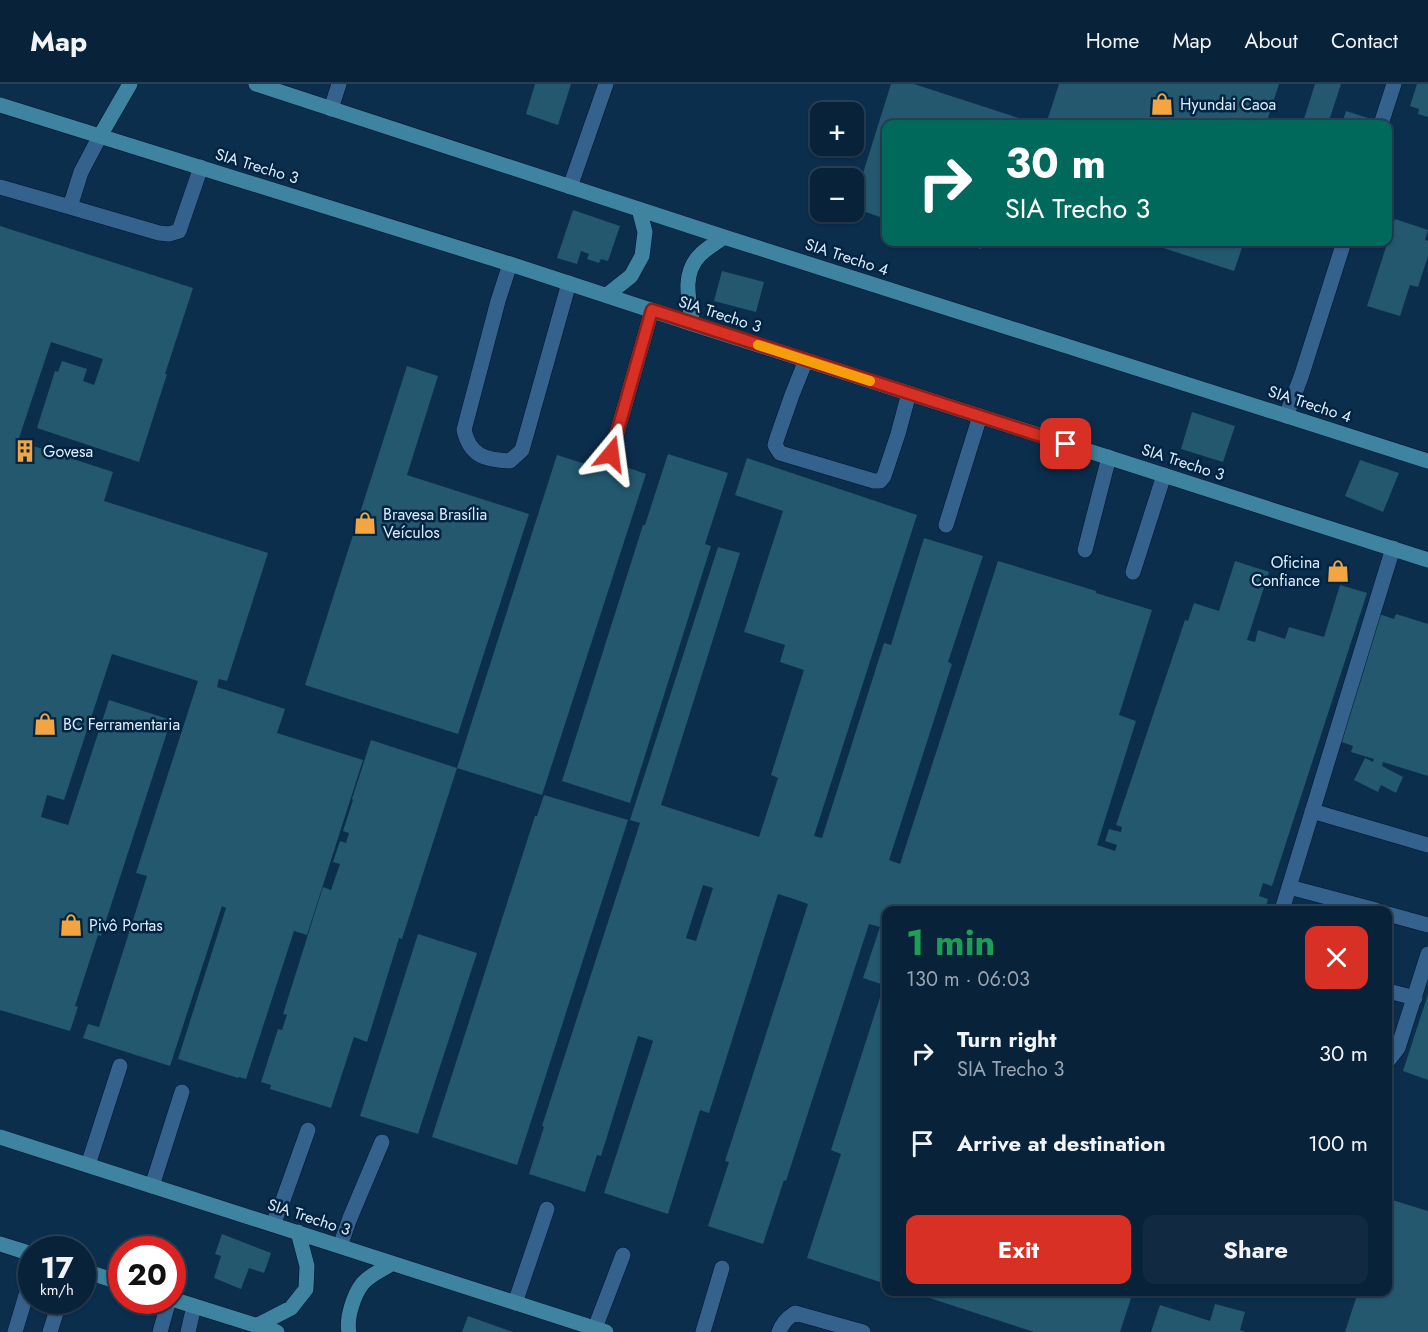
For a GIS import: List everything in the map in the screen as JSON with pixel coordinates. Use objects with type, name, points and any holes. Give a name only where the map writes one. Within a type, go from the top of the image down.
[{"type":"main road","points":[[100,136],[130,84]]},
{"type":"main road","name":"SIA Trecho 4","points":[[256,84],[285,88],[331,109],[570,187],[1428,461]]},
{"type":"main road","name":"SIA Trecho 3","points":[[0,105],[570,283],[1428,560]]},
{"type":"main road","points":[[607,295],[631,276],[642,256],[645,232],[639,209]]},
{"type":"main road","points":[[693,324],[688,291],[689,271],[699,256],[724,237]]},
{"type":"main road","name":"SIA Trecho 3","points":[[0,1137],[601,1330]]},
{"type":"main road","points":[[256,1329],[291,1308],[306,1289],[307,1266],[298,1232]]},
{"type":"main road","points":[[0,1244],[18,1250]]},
{"type":"main road","points":[[349,1332],[352,1303],[364,1283],[391,1264]]},
{"type":"main road","points":[[186,1304],[256,1329],[277,1332]]},
{"type":"lane","points":[[331,109],[339,84]]},
{"type":"lane","points":[[570,187],[606,84]]},
{"type":"lane","points":[[1382,120],[1394,84]]},
{"type":"lane","points":[[70,207],[81,172],[100,136]]},
{"type":"lane","points":[[0,187],[169,234],[179,231],[201,167]]},
{"type":"lane","points":[[1286,416],[1301,377],[1343,246]]},
{"type":"lane","points":[[510,264],[464,430],[467,441],[476,453],[491,460],[510,461],[522,450],[570,283]]},
{"type":"lane","points":[[611,454],[652,310]]},
{"type":"lane","points":[[806,360],[777,438],[776,445],[780,453],[874,482],[880,481],[884,476],[898,434],[909,393]]},
{"type":"lane","points":[[946,525],[980,416]]},
{"type":"lane","points":[[1085,550],[1109,458]]},
{"type":"lane","points":[[1133,572],[1164,475]]},
{"type":"lane","points":[[1283,906],[1393,548]]},
{"type":"lane","points":[[1312,811],[1428,845]]},
{"type":"lane","points":[[1289,886],[1362,906]]},
{"type":"lane","points":[[1392,915],[1428,925]]},
{"type":"lane","points":[[1392,1056],[1398,1048],[1428,954]]},
{"type":"lane","points":[[1392,992],[1414,998]]},
{"type":"lane","points":[[88,1165],[120,1065]]},
{"type":"lane","points":[[152,1186],[182,1092]]},
{"type":"lane","points":[[273,1224],[308,1130]]},
{"type":"lane","points":[[339,1246],[382,1142]]},
{"type":"lane","points":[[515,1303],[547,1209]]},
{"type":"lane","points":[[601,1330],[623,1255]]},
{"type":"lane","points":[[703,1332],[722,1268]]},
{"type":"lane","points":[[188,1332],[194,1306]]},
{"type":"lane","points":[[779,1332],[786,1319],[795,1312],[863,1332]]},
{"type":"lane","points":[[15,1332],[20,1314]]},
{"type":"lane","points":[[50,1332],[56,1314]]},
{"type":"lane","points":[[160,1332],[166,1314]]},
{"type":"building","points":[[535,84],[571,84],[558,125],[526,114]]},
{"type":"building","points":[[891,84],[914,84],[1022,119],[882,120],[882,218],[864,211],[864,170]]},
{"type":"building","name":"Hyundai Caoa","points":[[1059,84],[1279,84],[1267,120],[1047,120]]},
{"type":"building","points":[[1315,84],[1341,84],[1329,120],[1304,119]]},
{"type":"building","points":[[1417,84],[1428,84],[1428,117],[1418,114],[1419,109],[1410,106]]},
{"type":"building","points":[[1346,111],[1368,118],[1367,120],[1343,120]]},
{"type":"building","points":[[573,210],[620,226],[608,261],[601,259],[599,263],[587,259],[589,254],[581,251],[577,264],[557,258]]},
{"type":"building","points":[[1395,219],[1428,230],[1425,240],[1428,241],[1428,256],[1418,287],[1410,285],[1400,316],[1367,306],[1386,246],[1392,246],[1392,228]]},
{"type":"building","points":[[0,226],[193,288],[139,462],[37,428],[55,371],[58,372],[62,361],[87,369],[83,381],[94,385],[103,359],[51,342],[18,441],[113,472],[104,501],[268,553],[227,681],[219,679],[217,687],[285,709],[277,733],[363,760],[307,935],[294,931],[246,1079],[178,1059],[226,908],[222,906],[170,1066],[83,1038],[88,1024],[99,1027],[147,876],[136,873],[198,681],[112,654],[64,800],[47,795],[41,817],[68,825],[109,700],[171,720],[101,936],[98,935],[75,1006],[78,1007],[70,1031],[0,1010]]},
{"type":"building","points":[[1157,246],[1243,246],[1234,271]]},
{"type":"building","points":[[722,271],[764,282],[756,312],[714,301]]},
{"type":"building","points":[[407,366],[438,376],[407,475],[529,514],[458,734],[305,685]]},
{"type":"building","points":[[1192,412],[1235,426],[1223,462],[1181,449]]},
{"type":"building","points":[[668,454],[728,473],[705,544],[711,546],[630,803],[562,781],[643,525],[645,525]]},
{"type":"building","points":[[557,455],[620,475],[623,466],[646,474],[542,795],[457,768]]},
{"type":"building","points":[[747,458],[917,515],[814,836],[822,838],[884,643],[891,645],[924,538],[983,556],[948,662],[952,664],[889,860],[900,864],[998,561],[1152,610],[1119,715],[1136,721],[1097,845],[1115,851],[1117,845],[1105,841],[1109,829],[1121,832],[1122,827],[1116,825],[1185,620],[1188,621],[1194,603],[1219,611],[1235,561],[1269,572],[1247,640],[1255,642],[1258,630],[1285,639],[1289,627],[1324,637],[1340,585],[1367,593],[1272,886],[1263,883],[1259,896],[1268,899],[1266,906],[882,906],[882,984],[863,978],[880,927],[869,924],[786,1181],[784,1180],[763,1244],[708,1226],[729,1162],[725,1161],[808,904],[778,894],[709,1113],[700,1110],[668,1214],[604,1193],[653,1041],[638,1036],[601,1156],[597,1155],[585,1192],[529,1174],[544,1127],[542,1126],[640,823],[630,820],[718,547],[740,553],[661,805],[759,837],[778,778],[771,775],[804,670],[780,662],[785,645],[744,632],[783,511],[735,495]],"holes":[[[703,885],[713,888],[696,941],[686,938]]]},
{"type":"building","points":[[1360,460],[1399,473],[1383,512],[1345,496]]},
{"type":"building","points":[[1379,614],[1394,619],[1396,614],[1428,624],[1428,776],[1383,762],[1382,766],[1403,777],[1396,793],[1381,785],[1378,792],[1354,780],[1365,758],[1373,762],[1374,759],[1351,752],[1353,746],[1339,741]]},
{"type":"building","points":[[371,740],[457,768],[402,939],[399,938],[367,1042],[354,1037],[331,1108],[270,1089],[271,1085],[261,1082],[278,1029],[282,1030],[287,1015],[283,1014],[323,887],[331,890],[340,864],[333,862],[340,841],[346,843],[349,833],[343,831]]},
{"type":"building","points":[[544,795],[628,820],[517,1165],[432,1137],[535,816],[537,816]]},
{"type":"building","points":[[418,934],[477,953],[418,1134],[360,1116]]},
{"type":"building","points":[[882,991],[882,1283],[807,1258],[841,1154],[831,1150]]},
{"type":"building","points":[[1428,994],[1428,1080],[1403,1071]]},
{"type":"building","points":[[1392,1200],[1428,1211],[1428,1332],[1345,1332],[1357,1296],[1392,1296]]},
{"type":"building","points":[[222,1234],[271,1253],[264,1273],[249,1268],[241,1289],[214,1278],[221,1256],[215,1254]]},
{"type":"building","points":[[923,1296],[1132,1296],[1120,1332],[1034,1332]]},
{"type":"building","points":[[1215,1304],[1245,1312],[1240,1330],[1245,1332],[1151,1332],[1160,1305],[1210,1321]]},
{"type":"building","points":[[468,1316],[513,1332],[462,1332]]},
{"type":"slow traffic","points":[[758,345],[870,381]]},
{"type":"place","name":"Hyundai Caoa","points":[[1162,104]]},
{"type":"place","name":"Govesa","points":[[25,451]]},
{"type":"place","name":"Bravesa Brasília Veículos","points":[[365,523]]},
{"type":"place","name":"Oficina Confiance","points":[[1338,571]]},
{"type":"place","name":"BC Ferramentaria","points":[[45,724]]},
{"type":"place","name":"Pivô Portas","points":[[71,925]]},
{"type":"route","points":[[611,454],[652,310],[1066,444]]}]
